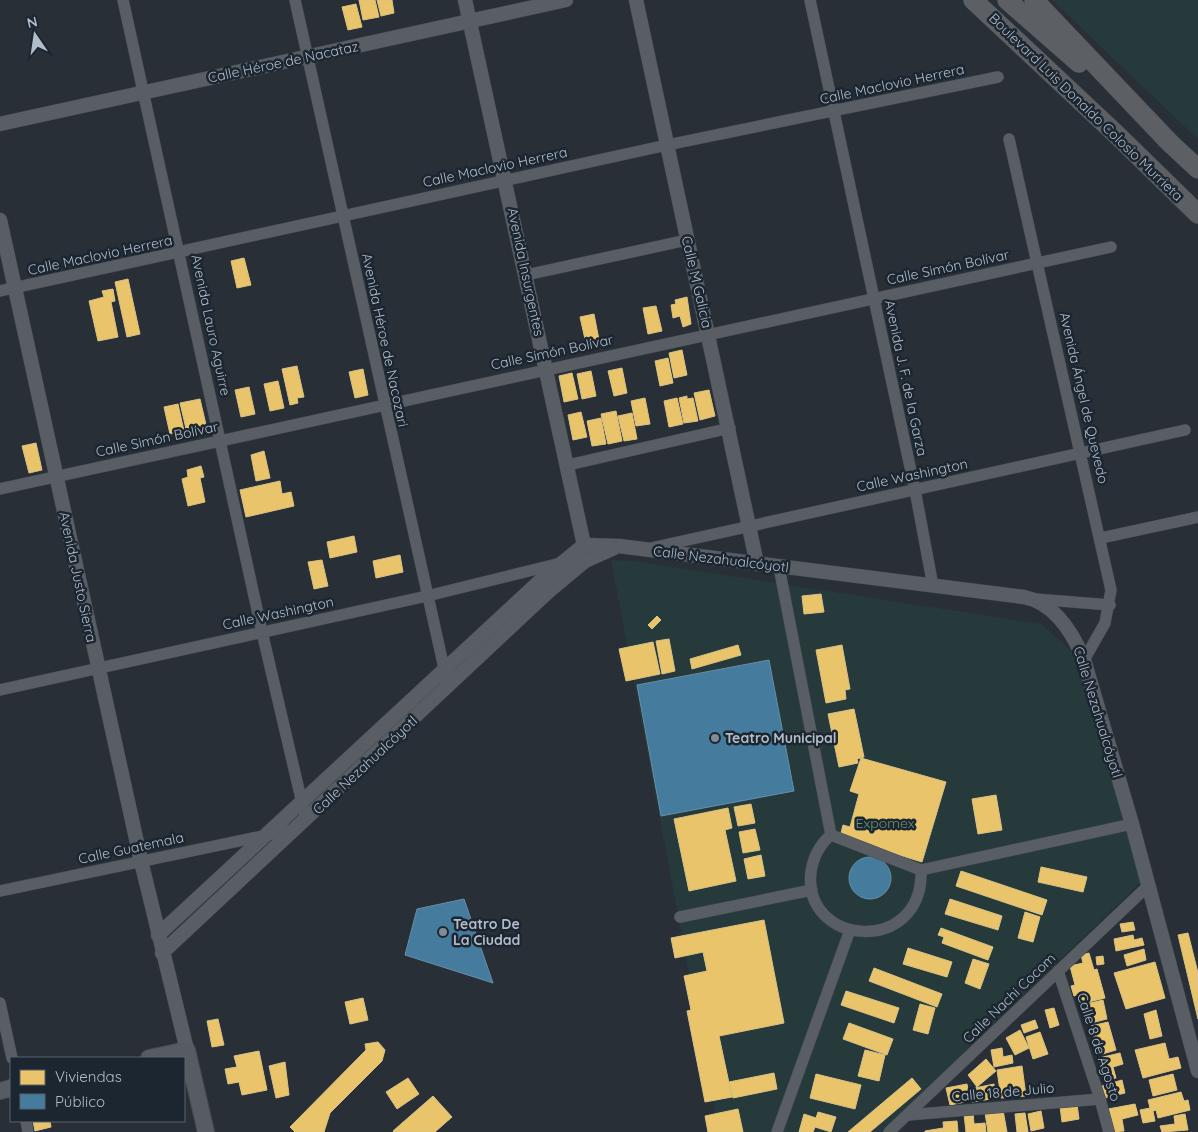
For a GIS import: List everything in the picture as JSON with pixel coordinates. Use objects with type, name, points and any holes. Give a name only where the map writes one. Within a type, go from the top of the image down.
[{"type":"highway","name":"Boulevard Luis Donaldo Colosio Murrieta","points":[[973,0],[1198,214]]},
{"type":"highway","points":[[991,0],[1010,8],[1170,143],[1198,169]]},
{"type":"highway","points":[[1034,0],[1170,143]]},
{"type":"highway","points":[[1010,8],[1116,134]]},
{"type":"main road","points":[[154,1057],[187,1050],[206,1132]]},
{"type":"street","name":"Avenida Lauro Aguirre","points":[[122,0],[180,253],[262,632],[306,820]]},
{"type":"street","name":"Avenida Héroe de Nacozari","points":[[295,0],[448,686]]},
{"type":"street","name":"Avenida Insurgentes","points":[[465,0],[506,180],[584,545]]},
{"type":"street","name":"Calle Héroe de Nacataz","points":[[0,124],[566,0]]},
{"type":"street","name":"Calle M Galicia","points":[[636,0],[687,240],[730,428],[757,564]]},
{"type":"street","name":"Avenida J. F. de la Garza","points":[[810,0],[915,490],[933,586]]},
{"type":"street","name":"Calle Maclovio Herrera","points":[[0,291],[667,145],[998,78]]},
{"type":"street","name":"Avenida Ángel de Quevedo","points":[[1009,139],[1101,538],[1111,590],[1110,605],[1105,623],[1084,660]]},
{"type":"street","name":"Avenida Justo Sierra","points":[[0,220],[141,861],[187,1050]]},
{"type":"street","points":[[526,275],[687,240]]},
{"type":"street","name":"Calle Simón Bolívar","points":[[0,489],[708,333],[1111,247]]},
{"type":"street","points":[[568,465],[730,428]]},
{"type":"street","name":"Calle Washington","points":[[645,549],[1185,430]]},
{"type":"street","points":[[1101,538],[1198,516]]},
{"type":"street","points":[[566,568],[584,545]]},
{"type":"street","name":"Calle Nezahualcóyotl","points":[[584,545],[645,549],[1035,600],[1061,620],[1076,642],[1084,660],[1149,885],[1198,1071]]},
{"type":"street","name":"Calle Nezahualcóyotl","points":[[158,935],[444,670],[566,568],[619,546]]},
{"type":"street","points":[[779,567],[830,835]]},
{"type":"street","name":"Calle Washington","points":[[0,690],[427,596],[566,568]]},
{"type":"street","name":"Calle Nezahualcóyotl","points":[[162,953],[448,686],[566,568]]},
{"type":"street","points":[[1035,600],[1110,605]]},
{"type":"street","points":[[830,835],[920,870],[1132,824]]},
{"type":"street","name":"Calle Guatemala","points":[[0,891],[296,829]]},
{"type":"street","points":[[830,835],[820,846],[810,875],[812,890],[823,913],[839,926],[850,930],[868,932],[878,931],[892,925],[905,916],[916,900],[920,885],[920,870]]},
{"type":"street","name":"Calle Nachi Cocom","points":[[889,1132],[1149,885]]},
{"type":"street","points":[[680,917],[812,890]]},
{"type":"street","points":[[777,1132],[850,930]]},
{"type":"street","name":"Calle 8 de Agosto","points":[[1058,971],[1109,1132]]},
{"type":"street","points":[[0,1003],[12,1057]]},
{"type":"street","name":"Calle 18 de Julio","points":[[908,1115],[1100,1099]]},
{"type":"green space","points":[[1052,0],[1198,0],[1198,139]]},
{"type":"green space","name":"Expomex","points":[[611,560],[633,561],[1041,624],[1082,660],[1146,877],[881,1132],[719,1132]]},
{"type":"building: Viviendas","points":[[359,0],[375,0],[379,17],[363,20]]},
{"type":"building: Viviendas","points":[[377,0],[392,0],[394,13],[381,16]]},
{"type":"building: Viviendas","points":[[356,4],[362,27],[348,30],[342,7]]},
{"type":"building: Viviendas","points":[[244,258],[251,285],[237,288],[231,261]]},
{"type":"building: Viviendas","points":[[128,279],[140,334],[127,337],[115,282]]},
{"type":"building: Viviendas","points":[[113,289],[115,301],[111,302],[118,337],[98,341],[89,301],[104,297],[102,291]]},
{"type":"building: Viviendas","points":[[687,297],[691,324],[683,327],[680,316],[673,318],[671,305],[676,304],[675,300]]},
{"type":"building: Viviendas","points":[[656,306],[662,331],[648,334],[643,308]]},
{"type":"building: Viviendas","points":[[594,314],[600,345],[587,348],[580,317]]},
{"type":"building: Viviendas","points":[[682,350],[687,375],[674,378],[669,353]]},
{"type":"building: Viviendas","points":[[668,358],[673,383],[660,386],[655,361]]},
{"type":"building: Viviendas","points":[[297,366],[304,397],[297,398],[298,403],[290,405],[282,369]]},
{"type":"building: Viviendas","points":[[622,368],[627,393],[614,396],[608,371]]},
{"type":"building: Viviendas","points":[[363,369],[368,395],[355,398],[349,372]]},
{"type":"building: Viviendas","points":[[591,371],[596,396],[582,399],[577,374]]},
{"type":"building: Viviendas","points":[[572,373],[578,399],[564,402],[559,376]]},
{"type":"building: Viviendas","points":[[278,381],[284,408],[270,411],[264,384]]},
{"type":"building: Viviendas","points":[[249,387],[255,414],[241,417],[235,390]]},
{"type":"building: Viviendas","points":[[709,390],[715,416],[700,420],[694,393]]},
{"type":"building: Viviendas","points":[[687,396],[687,399],[693,398],[698,421],[684,423],[679,398]]},
{"type":"building: Viviendas","points":[[645,398],[650,424],[636,426],[631,401]]},
{"type":"building: Viviendas","points":[[677,398],[683,424],[669,427],[664,401]]},
{"type":"building: Viviendas","points":[[200,399],[207,429],[187,433],[180,403]]},
{"type":"building: Viviendas","points":[[178,404],[184,431],[170,434],[164,407]]},
{"type":"building: Viviendas","points":[[616,411],[622,441],[608,444],[601,414]]},
{"type":"building: Viviendas","points":[[581,412],[587,437],[573,440],[568,415]]},
{"type":"building: Viviendas","points":[[632,413],[637,439],[624,441],[618,416]]},
{"type":"building: Viviendas","points":[[601,418],[606,444],[592,446],[587,421]]},
{"type":"building: Viviendas","points":[[36,443],[42,470],[29,473],[22,446]]},
{"type":"building: Viviendas","points":[[264,451],[270,478],[256,481],[251,455]]},
{"type":"building: Viviendas","points":[[201,466],[204,477],[200,478],[205,502],[188,506],[182,479],[188,477],[187,470]]},
{"type":"building: Viviendas","points":[[280,481],[282,494],[291,492],[294,506],[246,517],[240,490]]},
{"type":"building: Viviendas","points":[[354,536],[357,552],[330,558],[327,542]]},
{"type":"building: Viviendas","points":[[400,555],[403,572],[376,578],[373,561]]},
{"type":"building: Viviendas","points":[[322,560],[328,586],[314,589],[308,562]]},
{"type":"building: Viviendas","points":[[821,594],[824,612],[804,614],[802,596]]},
{"type":"building: Viviendas","points":[[657,616],[661,620],[652,629],[648,625]]},
{"type":"building: Viviendas","points":[[669,639],[675,671],[662,674],[656,641]]},
{"type":"building: Viviendas","points":[[653,642],[660,674],[626,681],[619,649]]},
{"type":"building: Viviendas","points":[[738,645],[741,655],[692,669],[690,659]]},
{"type":"building: Viviendas","points":[[842,645],[850,689],[845,690],[846,699],[826,703],[816,650]]},
{"type":"building: Viviendas","points":[[854,709],[864,757],[857,759],[858,763],[839,767],[828,714]]},
{"type":"building: Viviendas","points":[[861,758],[946,782],[922,862],[840,837],[843,825],[850,827],[859,794],[850,791]]},
{"type":"building: Viviendas","points":[[996,795],[1002,830],[978,834],[972,799]]},
{"type":"building: Viviendas","points":[[751,804],[755,823],[738,826],[734,807]]},
{"type":"building: Viviendas","points":[[728,808],[732,828],[725,830],[736,881],[689,891],[674,819]]},
{"type":"building: Viviendas","points":[[755,829],[760,850],[743,853],[739,832]]},
{"type":"building: Viviendas","points":[[761,855],[765,876],[748,879],[744,859]]},
{"type":"building: Viviendas","points":[[1041,867],[1087,877],[1083,892],[1038,882]]},
{"type":"building: Viviendas","points":[[961,871],[1047,900],[1042,915],[956,886]]},
{"type":"building: Viviendas","points":[[950,899],[1002,916],[998,930],[945,914]]},
{"type":"building: Viviendas","points":[[1025,912],[1040,917],[1033,942],[1018,938]]},
{"type":"building: Viviendas","points":[[764,920],[784,1023],[719,1036],[732,1097],[705,1102],[687,1011],[691,1010],[684,976],[707,971],[703,952],[675,958],[671,938]]},
{"type":"building: Viviendas","points":[[1133,922],[1135,930],[1122,932],[1120,924]]},
{"type":"building: Viviendas","points":[[941,928],[993,947],[988,960],[942,943],[944,937],[938,935]]},
{"type":"building: Viviendas","points":[[1188,933],[1198,973],[1198,1019],[1178,935]]},
{"type":"building: Viviendas","points":[[1133,935],[1134,940],[1142,938],[1144,945],[1116,951],[1114,939]]},
{"type":"building: Viviendas","points":[[908,948],[952,962],[947,977],[903,964]]},
{"type":"building: Viviendas","points":[[1144,949],[1146,960],[1127,966],[1124,955]]},
{"type":"building: Viviendas","points":[[1089,953],[1094,970],[1097,969],[1105,998],[1081,1004],[1079,994],[1074,996],[1071,986],[1075,985],[1070,966],[1083,963],[1081,955]]},
{"type":"building: Viviendas","points":[[1103,956],[1104,964],[1097,965],[1096,957]]},
{"type":"building: Viviendas","points":[[973,959],[989,964],[980,989],[965,983]]},
{"type":"building: Viviendas","points":[[1155,962],[1165,998],[1126,1009],[1114,973]]},
{"type":"building: Viviendas","points":[[874,968],[942,994],[937,1007],[869,981]]},
{"type":"building: Viviendas","points":[[846,991],[899,1008],[894,1023],[841,1005]]},
{"type":"building: Viviendas","points":[[363,998],[368,1020],[350,1024],[345,1002]]},
{"type":"building: Viviendas","points":[[1103,1000],[1107,1019],[1087,1024],[1082,1005]]},
{"type":"building: Viviendas","points":[[920,1004],[935,1008],[928,1034],[913,1030]]},
{"type":"building: Viviendas","points":[[1054,1008],[1059,1025],[1050,1028],[1045,1010]]},
{"type":"building: Viviendas","points":[[1156,1010],[1162,1036],[1150,1039],[1144,1014]]},
{"type":"building: Viviendas","points":[[218,1019],[224,1045],[212,1047],[207,1021]]},
{"type":"building: Viviendas","points":[[1035,1020],[1038,1028],[1024,1033],[1021,1025]]},
{"type":"building: Viviendas","points":[[1108,1022],[1116,1050],[1099,1055],[1091,1026]]},
{"type":"building: Viviendas","points":[[849,1023],[893,1039],[887,1055],[843,1039]]},
{"type":"building: Viviendas","points":[[1020,1030],[1029,1048],[1015,1055],[1006,1038]]},
{"type":"building: Viviendas","points":[[1040,1032],[1048,1054],[1033,1059],[1026,1037]]},
{"type":"building: Viviendas","points":[[378,1042],[385,1050],[382,1061],[330,1113],[324,1132],[295,1132],[290,1127],[366,1050],[365,1044]]},
{"type":"building: Viviendas","points":[[1165,1043],[1169,1059],[1178,1057],[1181,1068],[1143,1078],[1135,1050]]},
{"type":"building: Viviendas","points":[[1002,1048],[1003,1057],[1012,1055],[1013,1063],[994,1067],[991,1050]]},
{"type":"building: Viviendas","points":[[865,1050],[885,1055],[879,1081],[858,1076]]},
{"type":"building: Viviendas","points":[[259,1051],[267,1090],[242,1095],[239,1082],[228,1084],[225,1069],[237,1067],[234,1056]]},
{"type":"building: Viviendas","points":[[1120,1053],[1123,1064],[1113,1067],[1116,1078],[1104,1080],[1099,1058]]},
{"type":"building: Viviendas","points":[[986,1059],[996,1071],[977,1087],[968,1075]]},
{"type":"building: Viviendas","points":[[285,1062],[289,1095],[276,1098],[269,1066]]},
{"type":"building: Viviendas","points":[[1022,1066],[1026,1096],[1001,1098],[997,1070]]},
{"type":"building: Viviendas","points":[[774,1073],[777,1089],[733,1098],[729,1082]]},
{"type":"building: Viviendas","points":[[816,1074],[861,1085],[855,1109],[810,1098]]},
{"type":"building: Viviendas","points":[[1173,1074],[1177,1090],[1153,1096],[1149,1080]]},
{"type":"building: Viviendas","points":[[408,1078],[419,1094],[397,1109],[386,1092]]},
{"type":"building: Viviendas","points":[[912,1078],[921,1089],[870,1132],[848,1132]]},
{"type":"building: Viviendas","points":[[1122,1080],[1125,1093],[1105,1098],[1102,1086]]},
{"type":"building: Viviendas","points":[[967,1084],[970,1101],[950,1105],[946,1088]]},
{"type":"building: Viviendas","points":[[994,1084],[997,1098],[972,1102],[970,1089]]},
{"type":"building: Viviendas","points":[[1181,1092],[1184,1101],[1188,1100],[1190,1110],[1158,1118],[1156,1110],[1153,1111],[1155,1121],[1143,1123],[1140,1110],[1150,1108],[1148,1100]]},
{"type":"building: Viviendas","points":[[433,1096],[452,1117],[435,1132],[393,1131]]},
{"type":"building: Viviendas","points":[[1077,1104],[1079,1119],[1062,1122],[1060,1106]]},
{"type":"building: Viviendas","points":[[1135,1104],[1138,1115],[1122,1119],[1124,1131],[1112,1132],[1108,1109]]},
{"type":"building: Viviendas","points":[[738,1109],[743,1132],[708,1132],[705,1116]]},
{"type":"building: Viviendas","points":[[1003,1110],[1007,1132],[988,1132],[985,1113]]},
{"type":"building: Viviendas","points":[[1041,1111],[1044,1128],[1031,1131],[1028,1114]]},
{"type":"building: Viviendas","points":[[818,1112],[836,1117],[831,1132],[815,1127],[813,1132],[799,1132],[804,1114],[816,1118]]},
{"type":"building: Viviendas","points":[[973,1113],[974,1124],[985,1123],[986,1132],[966,1132],[964,1114]]},
{"type":"building: Viviendas","points":[[1025,1113],[1028,1132],[1017,1132],[1015,1114]]},
{"type":"building: Viviendas","points":[[1185,1114],[1188,1130],[1162,1132],[1160,1126],[1175,1124],[1174,1116]]},
{"type":"building: Viviendas","points":[[957,1121],[958,1132],[944,1132],[943,1122]]},
{"type":"building: Viviendas","points":[[33,1122],[50,1122],[51,1127],[35,1131]]},
{"type":"building: Viviendas","points":[[943,1128],[944,1132],[925,1132],[925,1131]]},
{"type":"building: Público","name":"Teatro Municipal","points":[[769,660],[794,791],[661,816],[637,685]]},
{"type":"building: Público","points":[[866,857],[874,857],[885,863],[891,878],[885,893],[874,899],[866,899],[855,893],[849,882],[849,874],[855,863]]},
{"type":"building: Público","name":"Teatro De La Ciudad","points":[[464,899],[493,983],[405,955],[417,909]]},
{"type":"place","name":"Teatro Municipal","points":[[715,738]]},
{"type":"place","name":"Teatro De La Ciudad","points":[[443,932]]}]
